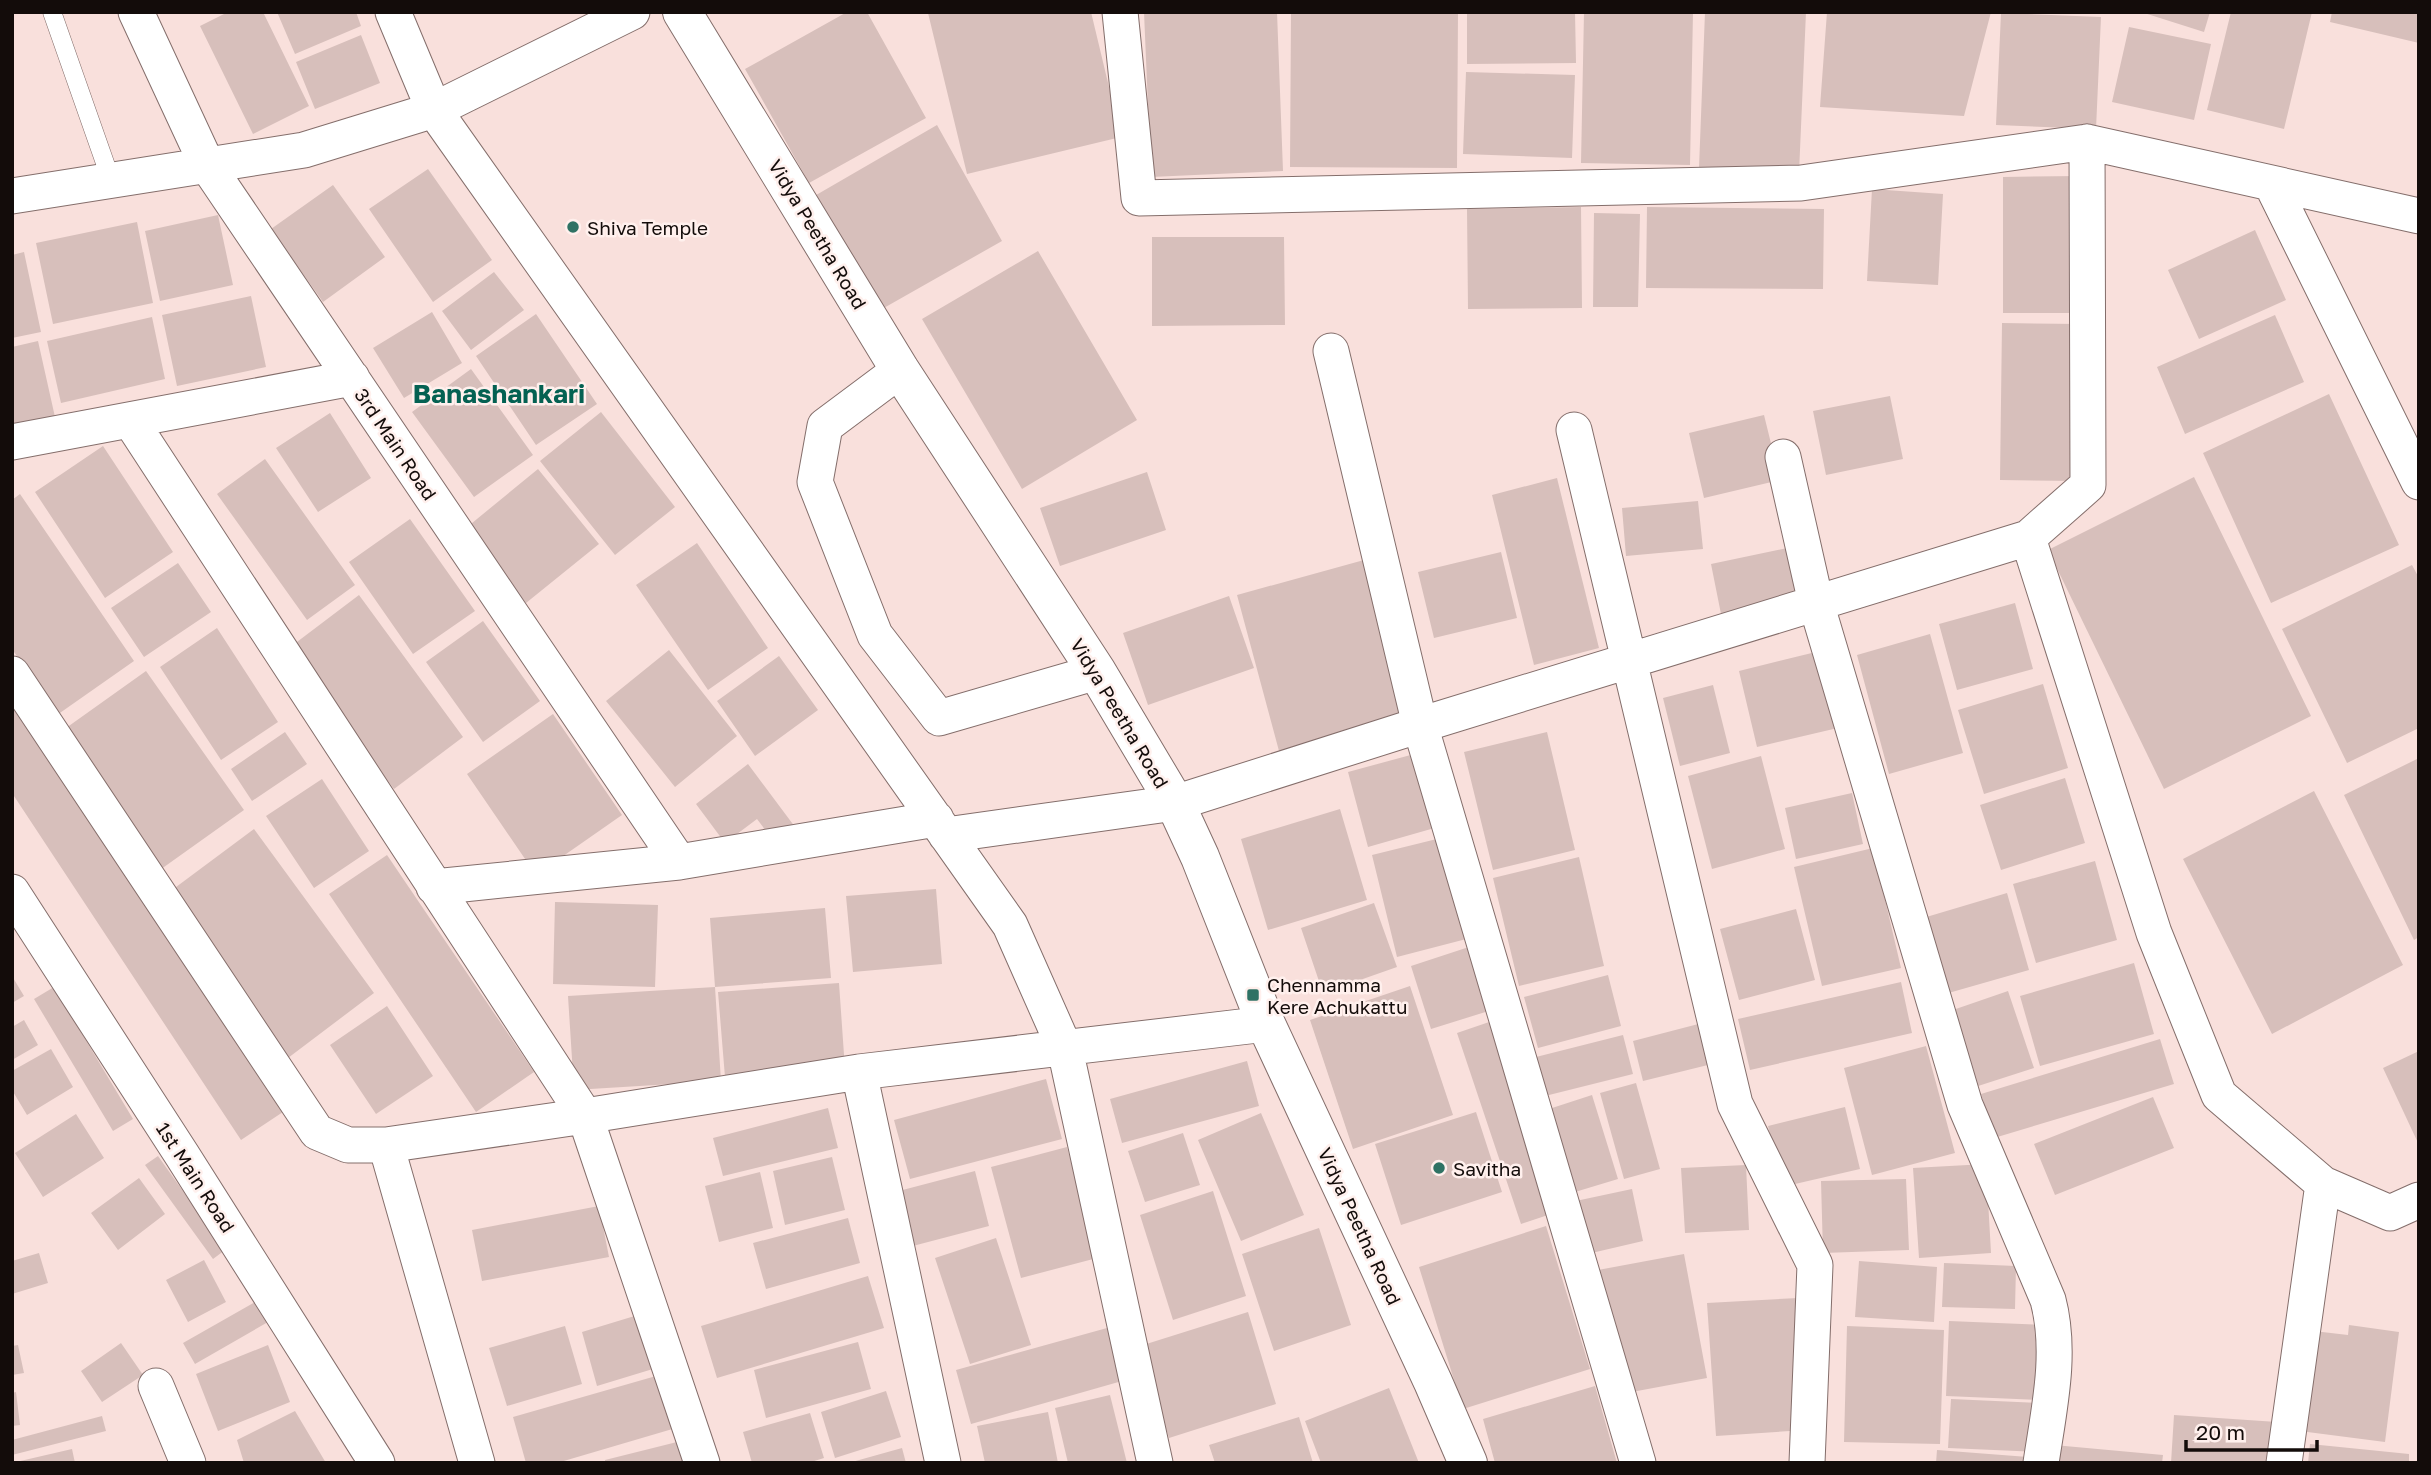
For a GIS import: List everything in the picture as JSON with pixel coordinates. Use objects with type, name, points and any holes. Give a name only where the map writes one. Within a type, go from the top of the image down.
[{"type":"street","name":"3rd Main Road","points":[[136,12],[208,165],[679,862]]},
{"type":"street","points":[[393,12],[434,110],[1010,925],[1065,1049],[1155,1463]]},
{"type":"street","points":[[12,196],[304,150],[434,110],[632,12]]},
{"type":"street","name":"Vidya Peetha Road","points":[[682,12],[900,370],[1097,672],[1175,803],[1200,857],[1266,1024],[1468,1463]]},
{"type":"street","points":[[1120,12],[1139,198],[1801,183],[2087,142],[2419,216]]},
{"type":"street","points":[[434,887],[679,862],[941,827],[1175,803],[2028,538],[2088,485],[2087,142]]},
{"type":"street","points":[[2271,183],[2419,482]]},
{"type":"street","points":[[1331,351],[1420,725],[1638,1463]]},
{"type":"street","points":[[900,370],[825,426],[815,482],[875,635],[939,718],[1097,672]]},
{"type":"street","points":[[12,442],[352,378]]},
{"type":"street","points":[[130,420],[585,1116],[702,1463]]},
{"type":"street","points":[[1574,430],[1735,1104],[1815,1265],[1807,1463]]},
{"type":"street","points":[[1783,457],[1816,603],[1965,1105],[2048,1300],[2054,1324],[2056,1353],[2041,1463]]},
{"type":"street","points":[[2028,538],[2154,933],[2219,1095],[2323,1184],[2390,1213],[2419,1200]]},
{"type":"street","points":[[12,674],[317,1132],[348,1145],[386,1145],[859,1072],[1266,1024]]},
{"type":"street","name":"1st Main Road","points":[[12,892],[377,1463]]},
{"type":"street","points":[[859,1072],[943,1463]]},
{"type":"street","points":[[386,1145],[477,1463]]},
{"type":"street","points":[[2284,1463],[2323,1184]]},
{"type":"street","points":[[156,1386],[188,1463]]},
{"type":"lane","points":[[52,12],[111,180]]},
{"type":"building","points":[[228,12],[263,12],[309,106],[253,134],[200,26]]},
{"type":"building","points":[[277,12],[356,12],[361,26],[295,54]]},
{"type":"building","points":[[847,12],[867,12],[926,118],[809,183],[745,69]]},
{"type":"building","points":[[1091,12],[1121,137],[967,174],[928,13]]},
{"type":"building","points":[[1144,12],[1277,12],[1283,171],[1151,177]]},
{"type":"building","points":[[1291,12],[1458,12],[1457,168],[1290,167]]},
{"type":"building","points":[[1467,12],[1575,12],[1576,63],[1467,64]]},
{"type":"building","points":[[1584,12],[1693,12],[1690,165],[1581,163]]},
{"type":"building","points":[[1705,12],[1806,12],[1799,173],[1699,168]]},
{"type":"building","points":[[1827,12],[1991,12],[1964,116],[1820,107]]},
{"type":"building","points":[[2141,12],[2210,12],[2204,32]]},
{"type":"building","points":[[2231,12],[2312,12],[2284,129],[2207,110]]},
{"type":"building","points":[[2332,12],[2419,12],[2419,43],[2330,22]]},
{"type":"building","points":[[2001,13],[2101,17],[2096,129],[1996,125]]},
{"type":"building","points":[[2129,27],[2211,44],[2194,120],[2112,102]]},
{"type":"building","points":[[361,35],[380,83],[315,109],[296,62]]},
{"type":"building","points":[[1466,72],[1575,75],[1572,158],[1463,154]]},
{"type":"building","points":[[937,125],[1002,241],[875,313],[811,198]]},
{"type":"building","points":[[428,169],[492,260],[433,302],[369,209]]},
{"type":"building","points":[[2079,176],[2079,313],[2003,313],[2003,177]]},
{"type":"building","points":[[333,185],[385,257],[323,302],[271,229]]},
{"type":"building","points":[[1872,189],[1943,194],[1938,285],[1867,281]]},
{"type":"building","points":[[1581,207],[1582,308],[1468,309],[1467,209]]},
{"type":"building","points":[[1647,207],[1824,209],[1823,289],[1646,288]]},
{"type":"building","points":[[1594,213],[1640,214],[1638,307],[1593,307]]},
{"type":"building","points":[[218,215],[233,285],[160,301],[145,231]]},
{"type":"building","points":[[137,222],[153,303],[53,324],[36,243]]},
{"type":"building","points":[[2255,230],[2286,300],[2199,339],[2168,270]]},
{"type":"building","points":[[1152,237],[1284,237],[1285,325],[1152,326]]},
{"type":"building","points":[[1038,251],[1137,420],[1022,489],[922,319]]},
{"type":"building","points":[[24,252],[41,332],[12,338],[12,255]]},
{"type":"building","points":[[494,272],[524,310],[471,350],[442,311]]},
{"type":"building","points":[[251,296],[266,367],[177,386],[162,315]]},
{"type":"building","points":[[432,312],[462,363],[404,398],[373,348]]},
{"type":"building","points":[[536,314],[597,404],[536,445],[476,356]]},
{"type":"building","points":[[2275,315],[2304,382],[2185,434],[2157,367]]},
{"type":"building","points":[[152,317],[165,379],[61,403],[47,341]]},
{"type":"building","points":[[2002,323],[2080,324],[2077,481],[2000,480]]},
{"type":"building","points":[[38,341],[57,426],[12,436],[12,347]]},
{"type":"building","points":[[471,369],[533,455],[474,497],[412,412]]},
{"type":"building","points":[[2329,394],[2399,545],[2271,603],[2203,453]]},
{"type":"building","points":[[1890,396],[1903,459],[1826,475],[1813,411]]},
{"type":"building","points":[[601,412],[675,507],[615,555],[540,461]]},
{"type":"building","points":[[330,413],[371,478],[318,512],[276,448]]},
{"type":"building","points":[[1764,415],[1780,480],[1704,498],[1689,433]]},
{"type":"building","points":[[103,446],[173,552],[105,598],[35,492]]},
{"type":"building","points":[[265,459],[355,585],[307,620],[217,494]]},
{"type":"building","points":[[538,469],[599,544],[526,603],[466,528]]},
{"type":"building","points":[[1147,472],[1166,530],[1060,566],[1040,508]]},
{"type":"building","points":[[2194,477],[2311,716],[2164,789],[2048,550]]},
{"type":"building","points":[[1557,478],[1599,648],[1534,665],[1492,495]]},
{"type":"building","points":[[20,494],[134,661],[57,715],[12,649],[12,500]]},
{"type":"building","points":[[1698,501],[1703,549],[1626,556],[1622,508]]},
{"type":"building","points":[[410,519],[475,611],[413,654],[349,562]]},
{"type":"building","points":[[697,543],[768,648],[708,690],[636,585]]},
{"type":"building","points":[[1792,547],[1804,602],[1722,619],[1711,564]]},
{"type":"building","points":[[1501,552],[1517,618],[1434,638],[1418,572]]},
{"type":"building","points":[[1364,560],[1406,716],[1279,751],[1237,595]]},
{"type":"building","points":[[178,563],[211,612],[144,657],[111,608]]},
{"type":"building","points":[[2412,565],[2419,578],[2419,728],[2347,763],[2282,629]]},
{"type":"building","points":[[359,595],[463,737],[394,789],[289,648]]},
{"type":"building","points":[[1229,596],[1254,668],[1148,705],[1123,633]]},
{"type":"building","points":[[2015,603],[2033,669],[1957,690],[1939,624]]},
{"type":"building","points":[[483,621],[540,701],[483,742],[426,662]]},
{"type":"building","points":[[217,628],[278,722],[221,760],[160,667]]},
{"type":"building","points":[[1930,634],[1963,753],[1889,774],[1857,655]]},
{"type":"building","points":[[669,650],[737,736],[675,787],[606,701]]},
{"type":"building","points":[[1824,650],[1842,727],[1757,747],[1739,671]]},
{"type":"building","points":[[779,656],[818,710],[755,756],[717,701]]},
{"type":"building","points":[[146,671],[244,810],[157,872],[59,733]]},
{"type":"building","points":[[2043,684],[2068,768],[1984,794],[1958,710]]},
{"type":"building","points":[[1713,685],[1730,753],[1680,766],[1663,698]]},
{"type":"building","points":[[12,689],[289,1108],[241,1140],[12,793]]},
{"type":"building","points":[[553,714],[622,815],[536,875],[467,774]]},
{"type":"building","points":[[285,732],[307,764],[252,801],[231,769]]},
{"type":"building","points":[[1547,732],[1575,850],[1493,870],[1464,752]]},
{"type":"building","points":[[1418,753],[1438,827],[1368,847],[1348,772]]},
{"type":"building","points":[[1761,756],[1785,849],[1712,869],[1688,776]]},
{"type":"building","points":[[2419,758],[2419,937],[2414,940],[2344,795]]},
{"type":"building","points":[[748,764],[795,827],[769,835],[757,819],[725,843],[696,804]]},
{"type":"building","points":[[2065,778],[2085,843],[2001,870],[1980,805]]},
{"type":"building","points":[[322,779],[369,851],[314,888],[266,816]]},
{"type":"building","points":[[2314,791],[2403,965],[2272,1034],[2183,859]]},
{"type":"building","points":[[1852,793],[1863,844],[1796,859],[1785,808]]},
{"type":"building","points":[[1340,809],[1367,900],[1268,930],[1241,839]]},
{"type":"building","points":[[254,829],[374,993],[288,1058],[168,893]]},
{"type":"building","points":[[1449,836],[1474,937],[1397,957],[1372,855]]},
{"type":"building","points":[[1873,848],[1901,968],[1822,986],[1794,867]]},
{"type":"building","points":[[387,855],[534,1072],[476,1112],[329,894]]},
{"type":"building","points":[[1579,857],[1604,966],[1519,986],[1493,878]]},
{"type":"building","points":[[2095,861],[2117,940],[2036,963],[2013,884]]},
{"type":"building","points":[[936,889],[942,964],[853,972],[846,896]]},
{"type":"building","points":[[2007,893],[2029,970],[1945,994],[1923,918]]},
{"type":"building","points":[[555,902],[658,905],[655,987],[553,984]]},
{"type":"building","points":[[1374,903],[1397,967],[1323,993],[1301,928]]},
{"type":"building","points":[[825,908],[831,978],[715,987],[710,918]]},
{"type":"building","points":[[1796,909],[1815,980],[1739,1000],[1720,929]]},
{"type":"building","points":[[1475,945],[1495,1009],[1431,1029],[1411,966]]},
{"type":"building","points":[[2134,963],[2154,1034],[2040,1066],[2020,996]]},
{"type":"building","points":[[1608,975],[1621,1026],[1538,1048],[1524,997]]},
{"type":"building","points":[[12,976],[24,996],[12,1003]]},
{"type":"building","points":[[1901,982],[1912,1033],[1750,1070],[1738,1019]]},
{"type":"building","points":[[839,983],[845,1069],[725,1077],[718,992]]},
{"type":"building","points":[[1410,986],[1453,1115],[1353,1149],[1310,1020]]},
{"type":"building","points":[[54,987],[133,1119],[113,1131],[34,999]]},
{"type":"building","points":[[715,987],[721,1081],[574,1090],[568,996]]},
{"type":"building","points":[[2008,991],[2034,1068],[1975,1087],[1950,1011]]},
{"type":"building","points":[[387,1006],[433,1076],[376,1114],[330,1045]]},
{"type":"building","points":[[24,1020],[38,1045],[12,1060],[12,1027]]},
{"type":"building","points":[[1495,1020],[1560,1211],[1521,1224],[1457,1033]]},
{"type":"building","points":[[1706,1022],[1716,1063],[1643,1081],[1633,1041]]},
{"type":"building","points":[[1623,1035],[1633,1074],[1545,1096],[1536,1057]]},
{"type":"building","points":[[2160,1039],[2174,1084],[1994,1138],[1981,1094]]},
{"type":"building","points":[[1926,1046],[1955,1153],[1872,1175],[1844,1068]]},
{"type":"building","points":[[51,1049],[73,1087],[27,1115],[12,1090],[12,1071]]},
{"type":"building","points":[[2419,1051],[2419,1145],[2383,1068]]},
{"type":"building","points":[[1247,1061],[1259,1106],[1122,1143],[1110,1099]]},
{"type":"building","points":[[1046,1079],[1062,1139],[910,1179],[894,1120]]},
{"type":"building","points":[[1636,1083],[1660,1169],[1624,1179],[1600,1093]]},
{"type":"building","points":[[1592,1095],[1618,1179],[1575,1192],[1549,1109]]},
{"type":"building","points":[[2153,1097],[2174,1148],[2055,1195],[2034,1144]]},
{"type":"building","points":[[1845,1107],[1860,1169],[1782,1187],[1768,1126]]},
{"type":"building","points":[[828,1108],[838,1148],[723,1176],[713,1138]]},
{"type":"building","name":"Savitha","points":[[1476,1112],[1502,1192],[1401,1225],[1375,1144]]},
{"type":"building","points":[[1261,1113],[1304,1215],[1241,1241],[1198,1140]]},
{"type":"building","points":[[76,1114],[104,1158],[43,1197],[15,1153]]},
{"type":"building","points":[[1183,1133],[1200,1185],[1145,1202],[1128,1151]]},
{"type":"building","points":[[1067,1147],[1097,1258],[1021,1278],[991,1167]]},
{"type":"building","points":[[158,1156],[225,1250],[213,1259],[145,1165]]},
{"type":"building","points":[[832,1157],[845,1210],[785,1225],[773,1171]]},
{"type":"building","points":[[1986,1164],[1991,1253],[1919,1258],[1913,1168]]},
{"type":"building","points":[[1746,1165],[1749,1230],[1685,1233],[1681,1168]]},
{"type":"building","points":[[975,1171],[989,1226],[909,1247],[895,1192]]},
{"type":"building","points":[[760,1172],[773,1228],[719,1242],[705,1186]]},
{"type":"building","points":[[139,1178],[165,1214],[118,1250],[91,1213]]},
{"type":"building","points":[[1906,1179],[1909,1250],[1823,1253],[1821,1181]]},
{"type":"building","points":[[1632,1189],[1643,1241],[1583,1255],[1571,1202]]},
{"type":"building","points":[[1213,1191],[1246,1296],[1173,1320],[1140,1215]]},
{"type":"building","points":[[599,1206],[609,1257],[482,1281],[472,1230]]},
{"type":"building","points":[[848,1218],[860,1263],[766,1289],[753,1243]]},
{"type":"building","points":[[1546,1226],[1590,1369],[1463,1409],[1419,1267]]},
{"type":"building","points":[[1319,1228],[1351,1325],[1274,1351],[1242,1254]]},
{"type":"building","points":[[996,1238],[1031,1345],[970,1364],[935,1258]]},
{"type":"building","points":[[39,1253],[48,1283],[12,1294],[12,1261]]},
{"type":"building","points":[[1684,1254],[1707,1378],[1621,1394],[1598,1270]]},
{"type":"building","points":[[204,1260],[226,1302],[188,1322],[166,1280]]},
{"type":"building","points":[[1859,1261],[1937,1267],[1934,1322],[1855,1317]]},
{"type":"building","points":[[1944,1263],[2016,1266],[2015,1309],[1942,1307]]},
{"type":"building","points":[[868,1276],[884,1328],[717,1378],[701,1326]]},
{"type":"building","points":[[1798,1298],[1806,1430],[1716,1436],[1707,1303]]},
{"type":"building","points":[[257,1301],[268,1322],[195,1364],[183,1343]]},
{"type":"building","points":[[651,1311],[666,1365],[597,1386],[582,1332]]},
{"type":"building","points":[[1248,1312],[1276,1404],[1169,1438],[1140,1346]]},
{"type":"building","points":[[1949,1321],[2043,1325],[2040,1400],[1946,1396]]},
{"type":"building","points":[[2349,1325],[2399,1332],[2385,1442],[2292,1430],[2305,1330],[2348,1335]]},
{"type":"building","points":[[565,1326],[582,1384],[507,1406],[489,1348]]},
{"type":"building","points":[[1847,1326],[1944,1330],[1940,1444],[1844,1442]]},
{"type":"building","points":[[1107,1328],[1122,1381],[971,1424],[956,1370]]},
{"type":"building","points":[[858,1342],[871,1389],[766,1418],[754,1370]]},
{"type":"building","points":[[121,1343],[143,1375],[102,1402],[81,1371]]},
{"type":"building","points":[[18,1345],[24,1373],[12,1375],[12,1346]]},
{"type":"building","points":[[268,1345],[290,1402],[218,1431],[196,1374]]},
{"type":"building","points":[[670,1372],[686,1425],[557,1463],[526,1463],[513,1417]]},
{"type":"building","points":[[1595,1386],[1617,1463],[1495,1463],[1483,1419]]},
{"type":"building","points":[[1389,1388],[1419,1463],[1321,1463],[1305,1421]]},
{"type":"building","points":[[886,1391],[901,1437],[835,1458],[821,1412]]},
{"type":"building","points":[[16,1392],[20,1425],[12,1426],[12,1393]]},
{"type":"building","points":[[1110,1395],[1127,1463],[1068,1463],[1055,1408]]},
{"type":"building","points":[[1951,1399],[2042,1403],[2039,1452],[1948,1448]]},
{"type":"building","points":[[295,1411],[326,1463],[244,1463],[237,1440]]},
{"type":"building","points":[[1048,1412],[1058,1463],[985,1463],[977,1426]]},
{"type":"building","points":[[810,1413],[824,1458],[808,1463],[752,1463],[743,1432]]},
{"type":"building","points":[[2174,1415],[2277,1422],[2275,1463],[2171,1463]]},
{"type":"building","points":[[102,1416],[106,1431],[12,1455],[12,1440]]},
{"type":"building","points":[[1299,1417],[1313,1463],[1215,1463],[1209,1445]]},
{"type":"building","points":[[677,1442],[683,1463],[605,1463],[605,1460]]},
{"type":"building","points":[[2310,1444],[2409,1454],[2409,1463],[2308,1463]]},
{"type":"building","points":[[2054,1445],[2163,1455],[2162,1463],[2052,1463]]},
{"type":"building","points":[[902,1448],[906,1463],[852,1463],[852,1462]]},
{"type":"building","points":[[72,1449],[75,1463],[16,1462]]},
{"type":"building","points":[[1937,1450],[2028,1457],[2028,1463],[1936,1463]]},
{"type":"place","name":"Shiva Temple","points":[[573,227]]},
{"type":"place","name":"Chennamma Kere Achukattu","points":[[1253,995]]},
{"type":"place","name":"Savitha","points":[[1439,1168]]},
{"type":"district","name":"Banashankari","points":[[499,393]]}]
